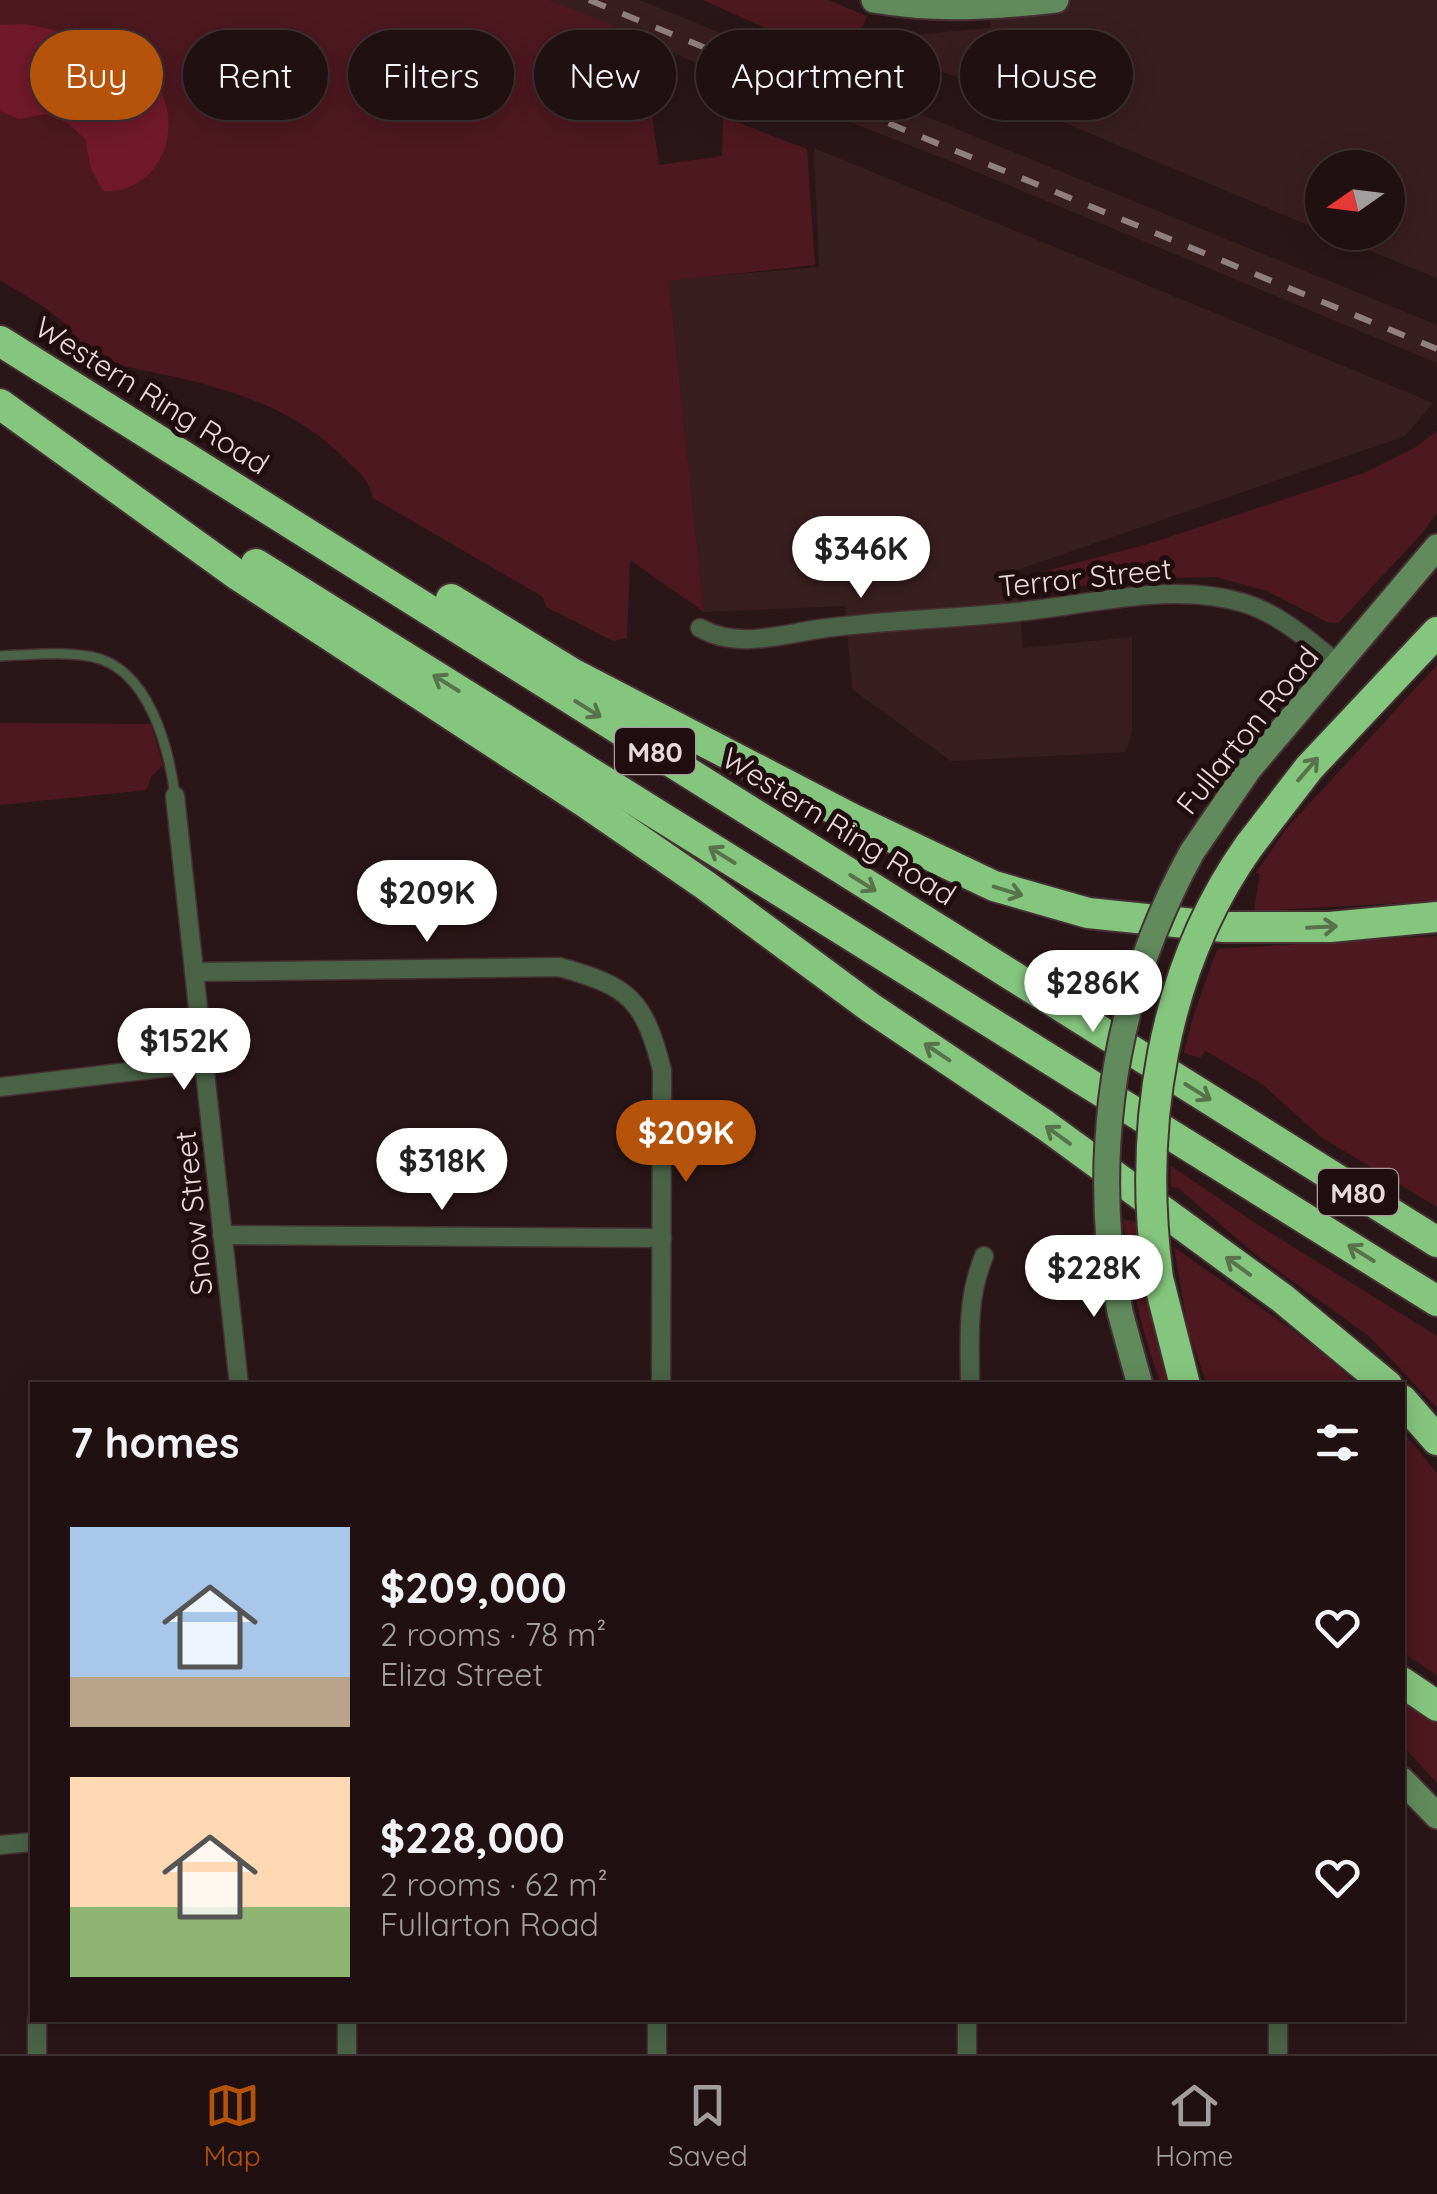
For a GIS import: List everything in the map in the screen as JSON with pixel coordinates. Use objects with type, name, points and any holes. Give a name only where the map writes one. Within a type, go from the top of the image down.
[{"type":"highway","name":"Western Ring Road","points":[[0,341],[1437,1242]]},
{"type":"highway","points":[[31,360],[405,571],[572,673],[866,826],[994,886],[1088,914],[1224,927],[1330,926],[1437,917]]},
{"type":"highway","points":[[0,403],[240,576],[614,822],[870,1008],[1045,1124],[1282,1298],[1383,1382]]},
{"type":"highway","name":"M80","points":[[0,403],[1437,1301]]},
{"type":"highway","points":[[1184,1382],[1158,1278],[1150,1152],[1164,1046],[1182,981],[1204,927],[1249,846],[1309,768],[1437,632]]},
{"type":"highway","points":[[1405,1403],[1437,1440]]},
{"type":"highway","points":[[1405,1684],[1437,1706]]},
{"type":"main road","points":[[874,0],[930,8],[1056,0]]},
{"type":"main road","points":[[962,0],[998,3]]},
{"type":"main road","name":"Fullarton Road","points":[[1139,1382],[1120,1312],[1108,1242],[1105,1157],[1108,1109],[1120,1040],[1148,944],[1192,852],[1234,787],[1437,547]]},
{"type":"main road","points":[[1405,1783],[1437,1816]]},
{"type":"street","name":"Terror Street","points":[[700,628],[712,635],[746,640],[896,621],[1168,594],[1199,595],[1260,609],[1298,631],[1340,665]]},
{"type":"street","name":"Snow Street","points":[[175,796],[239,1382]]},
{"type":"street","points":[[194,972],[560,968],[603,979],[636,1003],[652,1029],[662,1070],[661,1382]]},
{"type":"street","points":[[0,1087],[204,1063]]},
{"type":"street","points":[[222,1235],[662,1238]]},
{"type":"street","points":[[970,1382],[972,1284],[984,1256]]},
{"type":"street","points":[[0,1845],[30,1842]]},
{"type":"street","points":[[37,2022],[37,2054]]},
{"type":"street","points":[[347,2054],[348,2022]]},
{"type":"street","points":[[657,2054],[658,2022]]},
{"type":"street","points":[[966,2054],[967,2022]]},
{"type":"street","points":[[1278,2022],[1278,2054]]},
{"type":"lane","points":[[0,656],[92,657],[120,670],[149,707],[165,742],[175,796]]},
{"type":"shaded area","points":[[0,0],[549,0],[625,30],[534,30],[534,120],[652,120],[659,165],[722,156],[723,120],[807,149],[815,265],[669,281],[704,612],[630,560],[627,638],[613,641],[546,607],[543,597],[373,498],[366,480],[352,466],[315,433],[285,415],[221,389],[84,358],[62,321],[0,280]]},
{"type":"shaded area","points":[[549,0],[639,0],[713,30],[696,30],[696,63],[676,54],[676,30],[619,30]]},
{"type":"shaded area","points":[[703,0],[828,0],[867,16],[861,30],[769,30]]},
{"type":"shaded area","points":[[993,0],[1437,0],[1437,278],[1368,250],[1405,250],[1405,150],[1305,150],[1305,224],[1058,120],[1133,120],[1133,30],[967,30],[990,28]]},
{"type":"shaded area","points":[[25,24],[50,30],[30,30],[30,117],[19,119],[0,111],[0,25]]},
{"type":"shaded area","points":[[960,31],[960,79],[940,71],[940,32]]},
{"type":"shaded area","points":[[163,97],[168,132],[165,148],[148,175],[120,190],[103,191],[91,169],[85,139],[60,120],[163,120]]},
{"type":"shaded area","points":[[844,120],[934,120],[1437,325],[1437,363]]},
{"type":"shaded area","points":[[814,148],[1433,403],[1405,436],[1017,570],[1023,648],[1132,637],[1132,733],[1125,752],[951,761],[852,689],[845,606],[704,612],[669,280],[819,267]]},
{"type":"shaded area","points":[[1437,431],[1437,513],[1338,623],[1327,622],[1267,591],[1216,577],[1131,579],[1021,594],[1018,590],[1020,584],[1049,570],[1148,544],[1364,473],[1416,447]]},
{"type":"shaded area","points":[[1437,665],[1437,901],[1254,911],[1260,873],[1256,873],[1286,829]]},
{"type":"shaded area","points":[[0,723],[151,724],[163,765],[151,777],[147,790],[0,805]]},
{"type":"shaded area","points":[[1437,936],[1437,1207],[1321,1137],[1262,1084],[1206,1051],[1200,1058],[1184,1053],[1217,949]]},
{"type":"shaded area","points":[[1171,1166],[1437,1336],[1437,1408],[1370,1337],[1255,1254],[1178,1188],[1171,1187]]},
{"type":"shaded area","points":[[1123,1219],[1136,1222],[1160,1354],[1170,1382],[1160,1382],[1148,1344]]},
{"type":"shaded area","points":[[1174,1247],[1292,1330],[1355,1382],[1206,1382],[1188,1330]]},
{"type":"shaded area","points":[[1405,1435],[1437,1473],[1437,1676],[1405,1653]]},
{"type":"shaded area","points":[[1405,1694],[1437,1717],[1437,1783],[1405,1748]]},
{"type":"railway","points":[[589,0],[1437,349]]}]
